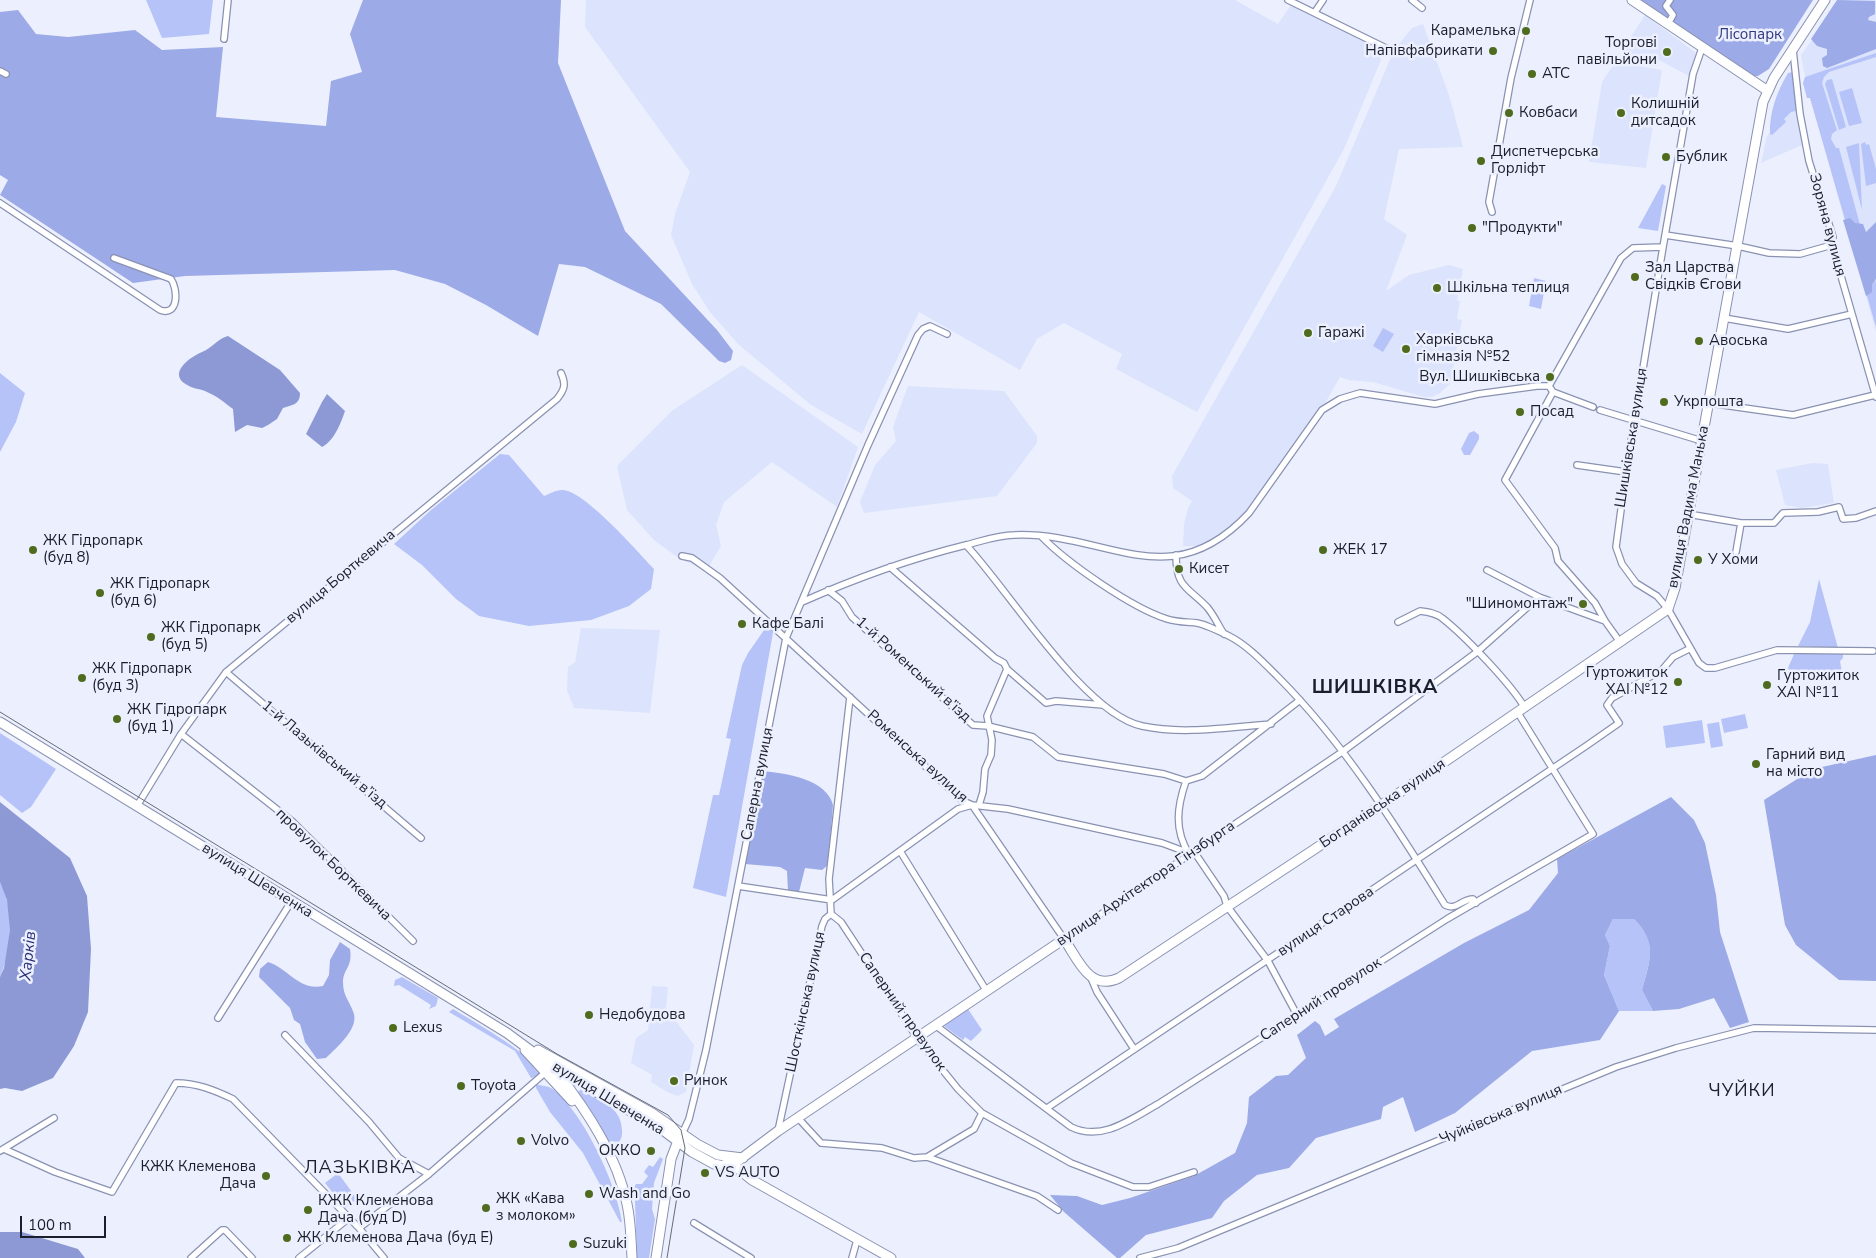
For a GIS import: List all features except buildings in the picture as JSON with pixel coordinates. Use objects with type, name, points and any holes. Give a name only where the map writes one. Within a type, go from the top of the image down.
[{"type":"main road","points":[[1632,0],[1642,3],[1702,48],[1768,91]]},
{"type":"main road","name":"вулиця Вадима Манька","points":[[1668,609],[1675,588],[1762,110],[1768,91],[1826,0]]},
{"type":"main road","name":"Богданівська вулиця","points":[[1091,978],[1103,982],[1119,978],[1380,806],[1668,609]]},
{"type":"main road","name":"вулиця Шевченка","points":[[0,722],[584,1081],[652,1113],[680,1138],[728,1162]]},
{"type":"main road","points":[[1064,939],[1091,978]]},
{"type":"main road","name":"вулиця Архітектора Гінзбурга","points":[[728,1162],[743,1158],[778,1131],[1064,939]]},
{"type":"main road","name":"вулиця Шевченка","points":[[515,1039],[550,1070]]},
{"type":"main road","points":[[533,1048],[597,1132]]},
{"type":"main road","points":[[550,1070],[560,1066],[584,1081],[574,1095]]},
{"type":"main road","points":[[550,1070],[574,1095],[615,1166],[629,1215],[632,1258]]},
{"type":"main road","points":[[656,1258],[671,1159],[680,1138]]},
{"type":"main road","points":[[728,1162],[752,1180],[891,1258]]},
{"type":"street","points":[[224,39],[228,0]]},
{"type":"street","points":[[1288,0],[1392,51]]},
{"type":"street","points":[[1315,12],[1323,0]]},
{"type":"street","points":[[1412,0],[1422,8]]},
{"type":"street","points":[[1492,212],[1489,202],[1511,78],[1530,0]]},
{"type":"street","points":[[1668,24],[1673,15],[1666,6],[1670,0]]},
{"type":"street","name":"Шишківська вулиця","points":[[1668,609],[1657,596],[1636,583],[1618,556],[1616,547],[1634,419],[1663,246],[1695,67],[1702,48]]},
{"type":"street","name":"Зоряна вулиця","points":[[1793,50],[1800,114],[1809,161],[1833,237],[1832,245],[1876,396]]},
{"type":"street","points":[[0,203],[160,310],[166,312],[172,309],[175,304],[174,283],[171,279],[114,258]]},
{"type":"street","points":[[1665,235],[1738,246],[1769,254],[1800,254],[1832,245]]},
{"type":"street","points":[[1620,642],[1605,622],[1595,603],[1558,561],[1555,548],[1505,480],[1621,258],[1633,248],[1663,246]]},
{"type":"street","points":[[1724,318],[1788,329],[1852,314]]},
{"type":"street","name":"Саперна вулиця","points":[[680,1138],[687,1124],[697,1090],[786,638],[868,444],[920,331],[930,326],[947,334]]},
{"type":"street","name":"вулиця Борткевича","points":[[137,806],[181,734],[226,672],[557,399],[564,391],[565,382],[561,373]]},
{"type":"street","points":[[802,602],[828,590],[924,554],[1014,535],[1041,536],[1132,554],[1163,557],[1212,545],[1235,528],[1249,513],[1322,410],[1340,399],[1360,393],[1435,404],[1478,394],[1537,386],[1551,389],[1593,407]]},
{"type":"street","points":[[1709,404],[1793,415],[1876,396]]},
{"type":"street","points":[[1600,410],[1702,441]]},
{"type":"street","points":[[1577,465],[1626,472]]},
{"type":"street","points":[[1688,514],[1741,523],[1774,523],[1783,513],[1818,512],[1839,507],[1843,519],[1856,518],[1876,511]]},
{"type":"street","points":[[1736,552],[1741,523]]},
{"type":"street","points":[[1041,536],[1100,583],[1128,600],[1167,619],[1200,624],[1224,634],[1256,656],[1300,700],[1342,752],[1417,860],[1445,906],[1457,907],[1467,899],[1473,899],[1476,903]]},
{"type":"street","points":[[966,545],[1034,631],[1091,695],[1117,716],[1140,726],[1165,730],[1271,724]]},
{"type":"street","points":[[1176,555],[1178,578],[1183,587],[1206,606],[1224,634]]},
{"type":"street","name":"Роменська вулиця","points":[[682,556],[692,558],[720,578],[911,755],[963,800],[972,805],[1162,843],[1189,854]]},
{"type":"street","points":[[890,567],[1004,664],[1046,703],[1056,701],[1104,706]]},
{"type":"street","points":[[1486,570],[1539,597],[1605,622]]},
{"type":"street","name":"1-й Роменський в’їзд","points":[[828,590],[842,601],[852,617],[972,725],[988,726],[992,740],[979,805]]},
{"type":"street","name":"вулиця Архітектора Гінзбурга","points":[[1064,939],[1342,752],[1477,652],[1539,597]]},
{"type":"street","name":"вулиця Вадима Манька","points":[[1668,609],[1690,649],[1702,666],[1714,668],[1777,650],[1873,652]]},
{"type":"street","points":[[1398,622],[1420,611],[1441,617],[1477,652],[1519,698],[1521,710],[1553,768]]},
{"type":"street","name":"вулиця Старова","points":[[1047,1108],[1619,723],[1607,705],[1612,698],[1662,670],[1673,657],[1690,649]]},
{"type":"street","points":[[1007,668],[987,716],[988,726],[1033,737],[1058,757],[1164,774],[1186,781],[1202,776],[1300,700]]},
{"type":"street","name":"1-й Лазьківський в’їзд","points":[[226,672],[421,838]]},
{"type":"street","name":"Шосткінська вулиця","points":[[778,1131],[822,926],[825,919],[831,914],[832,900],[829,879],[850,697]]},
{"type":"street","name":"провулок Борткевича","points":[[181,734],[293,822],[413,942]]},
{"type":"street","name":"Саперний провулок","points":[[1047,1108],[1080,1131],[1111,1129],[1158,1104],[1297,1014],[1476,903],[1593,834],[1553,768]]},
{"type":"street","points":[[1186,781],[1179,816],[1180,840],[1189,854],[1197,856],[1224,896],[1227,906],[1268,961],[1297,1014]]},
{"type":"street","points":[[738,886],[832,900],[958,809],[972,805],[1015,872],[1064,939]]},
{"type":"street","points":[[900,851],[986,990]]},
{"type":"street","points":[[218,1018],[290,902]]},
{"type":"street","name":"Саперний провулок","points":[[831,914],[841,922],[916,1037],[958,1089],[982,1113],[1071,1163],[1132,1187],[1148,1187],[1194,1172]]},
{"type":"street","points":[[1091,978],[1097,992],[1134,1049]]},
{"type":"street","points":[[935,1025],[1047,1108]]},
{"type":"street","name":"Чуйківська вулиця","points":[[1140,1258],[1178,1248],[1616,1067],[1676,1048],[1754,1028],[1876,1030]]},
{"type":"street","points":[[285,1036],[369,1122],[399,1158],[429,1174]]},
{"type":"street","points":[[358,1228],[429,1174],[550,1070]]},
{"type":"street","points":[[2,1150],[112,1192],[176,1083],[200,1086],[233,1099],[349,1218],[384,1258]]},
{"type":"street","points":[[927,1157],[974,1130],[982,1113]]},
{"type":"street","points":[[2,1150],[54,1118]]},
{"type":"street","points":[[798,1118],[822,1143],[882,1148],[914,1158],[927,1157],[1037,1196],[1058,1210]]},
{"type":"street","points":[[299,1258],[349,1218]]},
{"type":"street","points":[[694,1223],[751,1258]]},
{"type":"street","points":[[191,1258],[222,1230],[225,1230],[252,1258]]},
{"type":"street","points":[[852,1258],[857,1240]]},
{"type":"shaded area","points":[[146,0],[213,0],[209,34],[162,38]]},
{"type":"shaded area","points":[[586,0],[1235,0],[1278,24],[1291,5],[1378,48],[1381,60],[1344,149],[1197,412],[1116,369],[1122,354],[1064,323],[1037,339],[1020,370],[919,312],[862,434],[811,405],[738,344],[710,312],[692,284],[671,235],[675,214],[690,172],[585,27]]},
{"type":"shaded area","points":[[1840,0],[1876,0],[1876,332],[1810,98],[1807,98],[1803,83],[1805,77],[1801,55]]},
{"type":"shaded area","points":[[1645,15],[1696,53],[1689,76],[1657,59],[1648,63],[1623,49]]},
{"type":"shaded area","points":[[1423,24],[1449,95],[1463,147],[1399,149],[1384,219],[1407,235],[1386,291],[1409,275],[1449,265],[1463,269],[1457,301],[1460,301],[1457,319],[1462,320],[1450,384],[1432,397],[1424,397],[1373,382],[1348,380],[1340,377],[1323,407],[1248,511],[1220,537],[1198,546],[1183,546],[1184,524],[1192,501],[1173,488],[1172,476],[1336,186],[1394,50],[1412,28]]},
{"type":"shaded area","points":[[1876,53],[1876,57],[1829,72],[1824,77],[1822,83],[1837,130],[1832,134],[1831,139],[1836,148],[1839,148],[1876,283],[1876,327],[1810,98],[1807,98],[1803,83],[1805,77]]},
{"type":"shaded area","points":[[1615,62],[1662,70],[1646,168],[1589,162],[1602,82]]},
{"type":"shaded area","points":[[1793,72],[1796,111],[1791,112],[1784,119],[1786,122],[1772,135],[1770,134],[1770,126],[1774,102],[1788,73]]},
{"type":"shaded area","points":[[1832,79],[1846,127],[1839,130],[1825,84],[1827,80]]},
{"type":"shaded area","points":[[1852,88],[1862,123],[1849,126],[1839,92]]},
{"type":"shaded area","points":[[1795,107],[1802,145],[1761,163],[1767,136],[1785,114]]},
{"type":"shaded area","points":[[1865,142],[1866,145],[1869,144],[1876,169],[1876,183],[1866,186],[1861,144]]},
{"type":"shaded area","points":[[1859,143],[1862,210],[1846,147]]},
{"type":"shaded area","points":[[1662,184],[1666,186],[1658,231],[1638,228]]},
{"type":"shaded area","points":[[1534,278],[1546,281],[1541,309],[1529,306]]},
{"type":"shaded area","points":[[1383,328],[1394,334],[1383,352],[1373,346]]},
{"type":"shaded area","points":[[742,365],[858,447],[837,507],[772,462],[724,502],[716,525],[721,546],[706,571],[677,557],[654,540],[627,510],[617,466],[673,410]]},
{"type":"shaded area","points":[[0,373],[25,393],[16,422],[0,452]]},
{"type":"shaded area","points":[[908,386],[1004,391],[1037,436],[1037,443],[997,496],[864,513],[860,502],[875,465],[896,441],[893,427]]},
{"type":"shaded area","points":[[1474,431],[1479,435],[1479,439],[1470,455],[1464,455],[1461,449],[1469,433]]},
{"type":"shaded area","points":[[500,454],[509,455],[544,496],[560,490],[571,492],[596,510],[654,569],[651,589],[629,606],[591,620],[529,626],[479,616],[456,599],[422,565],[394,544],[431,510]]},
{"type":"shaded area","points":[[1812,463],[1828,464],[1834,503],[1802,508],[1785,505],[1776,470]]},
{"type":"shaded area","points":[[1819,579],[1838,648],[1798,646],[1810,622]]},
{"type":"shaded area","points":[[769,623],[774,627],[726,897],[693,888],[713,795],[719,795],[731,739],[726,738],[742,665]]},
{"type":"shaded area","points":[[581,628],[660,630],[650,713],[574,708],[567,690],[568,667],[575,662]]},
{"type":"shaded area","points":[[1794,654],[1843,654],[1843,658],[1840,661],[1842,673],[1815,680],[1792,677],[1788,668]]},
{"type":"shaded area","points":[[1745,714],[1748,728],[1724,733],[1721,719]]},
{"type":"shaded area","points":[[1702,720],[1705,743],[1666,748],[1663,726]]},
{"type":"shaded area","points":[[1719,722],[1723,746],[1711,748],[1707,724]]},
{"type":"shaded area","points":[[0,733],[56,769],[31,807],[22,813],[0,795]]},
{"type":"shaded area","points":[[0,882],[8,904],[10,929],[7,954],[0,977]]},
{"type":"shaded area","points":[[1613,919],[1634,919],[1647,936],[1650,952],[1648,970],[1642,990],[1653,1011],[1619,1011],[1604,975],[1610,946],[1605,935]]},
{"type":"shaded area","points":[[402,977],[438,998],[436,1006],[429,1009],[431,1005],[399,985],[394,986],[395,980]]},
{"type":"shaded area","points":[[652,986],[668,987],[666,1008],[694,1045],[686,1092],[678,1096],[651,1082],[652,1075],[631,1063],[636,1038],[648,1030]]},
{"type":"shaded area","points":[[453,1009],[515,1048],[536,1066],[540,1073],[531,1078],[515,1051],[449,1012]]},
{"type":"shaded area","points":[[968,1009],[982,1030],[971,1041],[965,1037],[963,1040],[944,1026]]},
{"type":"shaded area","points":[[536,1084],[554,1090],[577,1116],[606,1170],[619,1207],[622,1222],[620,1222],[583,1153],[550,1112],[536,1088]]},
{"type":"shaded area","points":[[581,1089],[602,1100],[614,1110],[621,1123],[622,1137],[619,1142],[609,1141],[577,1093]]},
{"type":"shaded area","points":[[660,1157],[663,1159],[654,1183],[652,1209],[655,1219],[649,1258],[637,1258],[633,1189],[636,1184],[642,1184],[648,1176],[644,1172],[649,1165],[653,1167]]},
{"type":"shaded area","points":[[338,1173],[357,1199],[345,1208],[325,1183]]},
{"type":"green space","points":[[363,0],[561,0],[558,63],[625,231],[717,330],[733,351],[731,360],[725,363],[719,361],[661,304],[585,267],[559,264],[538,336],[486,305],[445,284],[395,270],[185,276],[133,283],[0,195],[8,180],[0,175],[0,12],[18,10],[36,34],[68,37],[135,30],[162,50],[223,47],[216,117],[326,126],[331,81],[362,72],[350,34]]},
{"type":"green space","name":"Лісопарк","points":[[1636,0],[1813,0],[1769,69],[1758,76],[1750,76]]},
{"type":"green space","points":[[1837,0],[1875,1],[1875,14],[1869,17],[1868,20],[1876,22],[1876,49],[1827,68],[1823,66],[1822,58],[1827,55],[1827,49],[1817,46],[1811,39]]},
{"type":"green space","points":[[1850,218],[1855,223],[1863,224],[1866,232],[1876,222],[1876,279],[1872,284],[1872,292],[1866,296],[1843,220]]},
{"type":"green space","points":[[1876,755],[1876,981],[1839,980],[1796,945],[1785,925],[1764,800],[1813,769]]},
{"type":"green space","points":[[762,771],[793,776],[814,783],[823,789],[833,805],[828,865],[822,870],[805,868],[799,892],[788,891],[787,871],[780,867],[745,864]]},
{"type":"green space","points":[[1671,797],[1694,820],[1705,843],[1716,895],[1720,932],[1749,1022],[1730,1028],[1714,998],[1679,1009],[1653,1011],[1642,990],[1648,970],[1650,953],[1646,936],[1634,919],[1613,919],[1605,935],[1610,946],[1604,975],[1619,1011],[1600,1040],[1532,1051],[1455,1113],[1415,1132],[1403,1097],[1383,1107],[1381,1119],[1316,1138],[1289,1168],[1257,1175],[1224,1201],[1212,1218],[1146,1235],[1120,1258],[1117,1258],[1064,1212],[1050,1195],[1077,1196],[1102,1205],[1130,1198],[1194,1176],[1235,1153],[1247,1123],[1249,1097],[1276,1076],[1288,1075],[1306,1058],[1297,1035],[1315,1021],[1320,1025],[1325,1036],[1339,1027],[1334,1019],[1464,943],[1529,910],[1558,873],[1557,859]]},
{"type":"green space","points":[[340,942],[350,949],[351,955],[343,978],[343,987],[354,1014],[353,1026],[340,1044],[326,1058],[317,1059],[305,1042],[300,1024],[294,1020],[290,1008],[259,977],[260,969],[268,962],[307,985],[323,986],[329,975],[330,960]]},
{"type":"water","points":[[228,336],[280,370],[300,393],[297,402],[283,408],[277,419],[262,428],[247,425],[235,432],[233,409],[211,394],[182,382],[179,377],[179,372],[186,362]]},
{"type":"water","points":[[327,394],[345,411],[330,441],[322,447],[306,434]]},
{"type":"water","name":"Харків","points":[[0,802],[70,858],[87,896],[91,949],[88,1012],[74,1046],[53,1078],[22,1091],[0,1089],[0,977],[4,968],[10,930],[7,900],[0,882]]},
{"type":"water","points":[[0,1232],[22,1232],[78,1249],[85,1258],[0,1258]]},
{"type":"tram line","points":[[0,712],[557,1054],[668,1115],[681,1130],[685,1148],[667,1258]]},
{"type":"place","name":"Карамелька","points":[[1526,31]]},
{"type":"place","name":"Напівфабрикати","points":[[1493,51]]},
{"type":"place","name":"Торгові павільйони","points":[[1667,52]]},
{"type":"place","name":"АТС","points":[[1532,74]]},
{"type":"place","name":"Ковбаси","points":[[1509,113]]},
{"type":"place","name":"Колишній дитсадок","points":[[1621,113]]},
{"type":"place","name":"Бублик","points":[[1666,157]]},
{"type":"place","name":"Диспетчерська Горліфт","points":[[1481,161]]},
{"type":"place","name":"\"Продукти\"","points":[[1472,228]]},
{"type":"place","name":"Зал Царства Свідків Єгови","points":[[1635,277]]},
{"type":"place","name":"Шкільна теплиця","points":[[1437,288]]},
{"type":"place","name":"Гаражі","points":[[1308,333]]},
{"type":"place","name":"Авоська","points":[[1699,341]]},
{"type":"place","name":"Харківська гімназія №52","points":[[1406,349]]},
{"type":"place","name":"Вул. Шишківська","points":[[1550,377]]},
{"type":"place","name":"Укрпошта","points":[[1664,402]]},
{"type":"place","name":"Посад","points":[[1520,412]]},
{"type":"place","name":"ЖК Гідропарк (буд 8)","points":[[33,550]]},
{"type":"place","name":"ЖЕК 17","points":[[1323,550]]},
{"type":"place","name":"У Хоми","points":[[1698,560]]},
{"type":"place","name":"Кисет","points":[[1179,569]]},
{"type":"place","name":"ЖК Гідропарк (буд 6)","points":[[100,593]]},
{"type":"place","name":"\"Шиномонтаж\"","points":[[1583,604]]},
{"type":"place","name":"Кафе Балі","points":[[742,624]]},
{"type":"place","name":"ЖК Гідропарк (буд 5)","points":[[151,637]]},
{"type":"place","name":"ЖК Гідропарк (буд 3)","points":[[82,678]]},
{"type":"place","name":"Гуртожиток ХАІ №12","points":[[1678,682]]},
{"type":"place","name":"Гуртожиток ХАІ №11","points":[[1767,685]]},
{"type":"place","name":"ЖК Гідропарк (буд 1)","points":[[117,719]]},
{"type":"place","name":"Гарний вид на місто","points":[[1756,764]]},
{"type":"place","name":"Недобудова","points":[[589,1015]]},
{"type":"place","name":"Lexus","points":[[393,1028]]},
{"type":"place","name":"Ринок","points":[[674,1081]]},
{"type":"place","name":"Toyota","points":[[461,1086]]},
{"type":"place","name":"Volvo","points":[[521,1141]]},
{"type":"place","name":"ОККО","points":[[651,1151]]},
{"type":"place","name":"VS AUTO","points":[[705,1173]]},
{"type":"place","name":"КЖК Клеменова Дача","points":[[266,1176]]},
{"type":"place","name":"Wash and Go","points":[[589,1194]]},
{"type":"place","name":"ЖК «Кава з молоком»","points":[[486,1208]]},
{"type":"place","name":"КЖК Клеменова Дача (буд D)","points":[[308,1210]]},
{"type":"place","name":"ЖК Клеменова Дача (буд Е)","points":[[287,1238]]},
{"type":"place","name":"Suzuki","points":[[573,1244]]},
{"type":"district","name":"ШИШКІВКА","points":[[1375,688]]},
{"type":"district","name":"ЧУЙКИ","points":[[1742,1092]]},
{"type":"district","name":"ЛАЗЬКІВКА","points":[[360,1169]]}]
